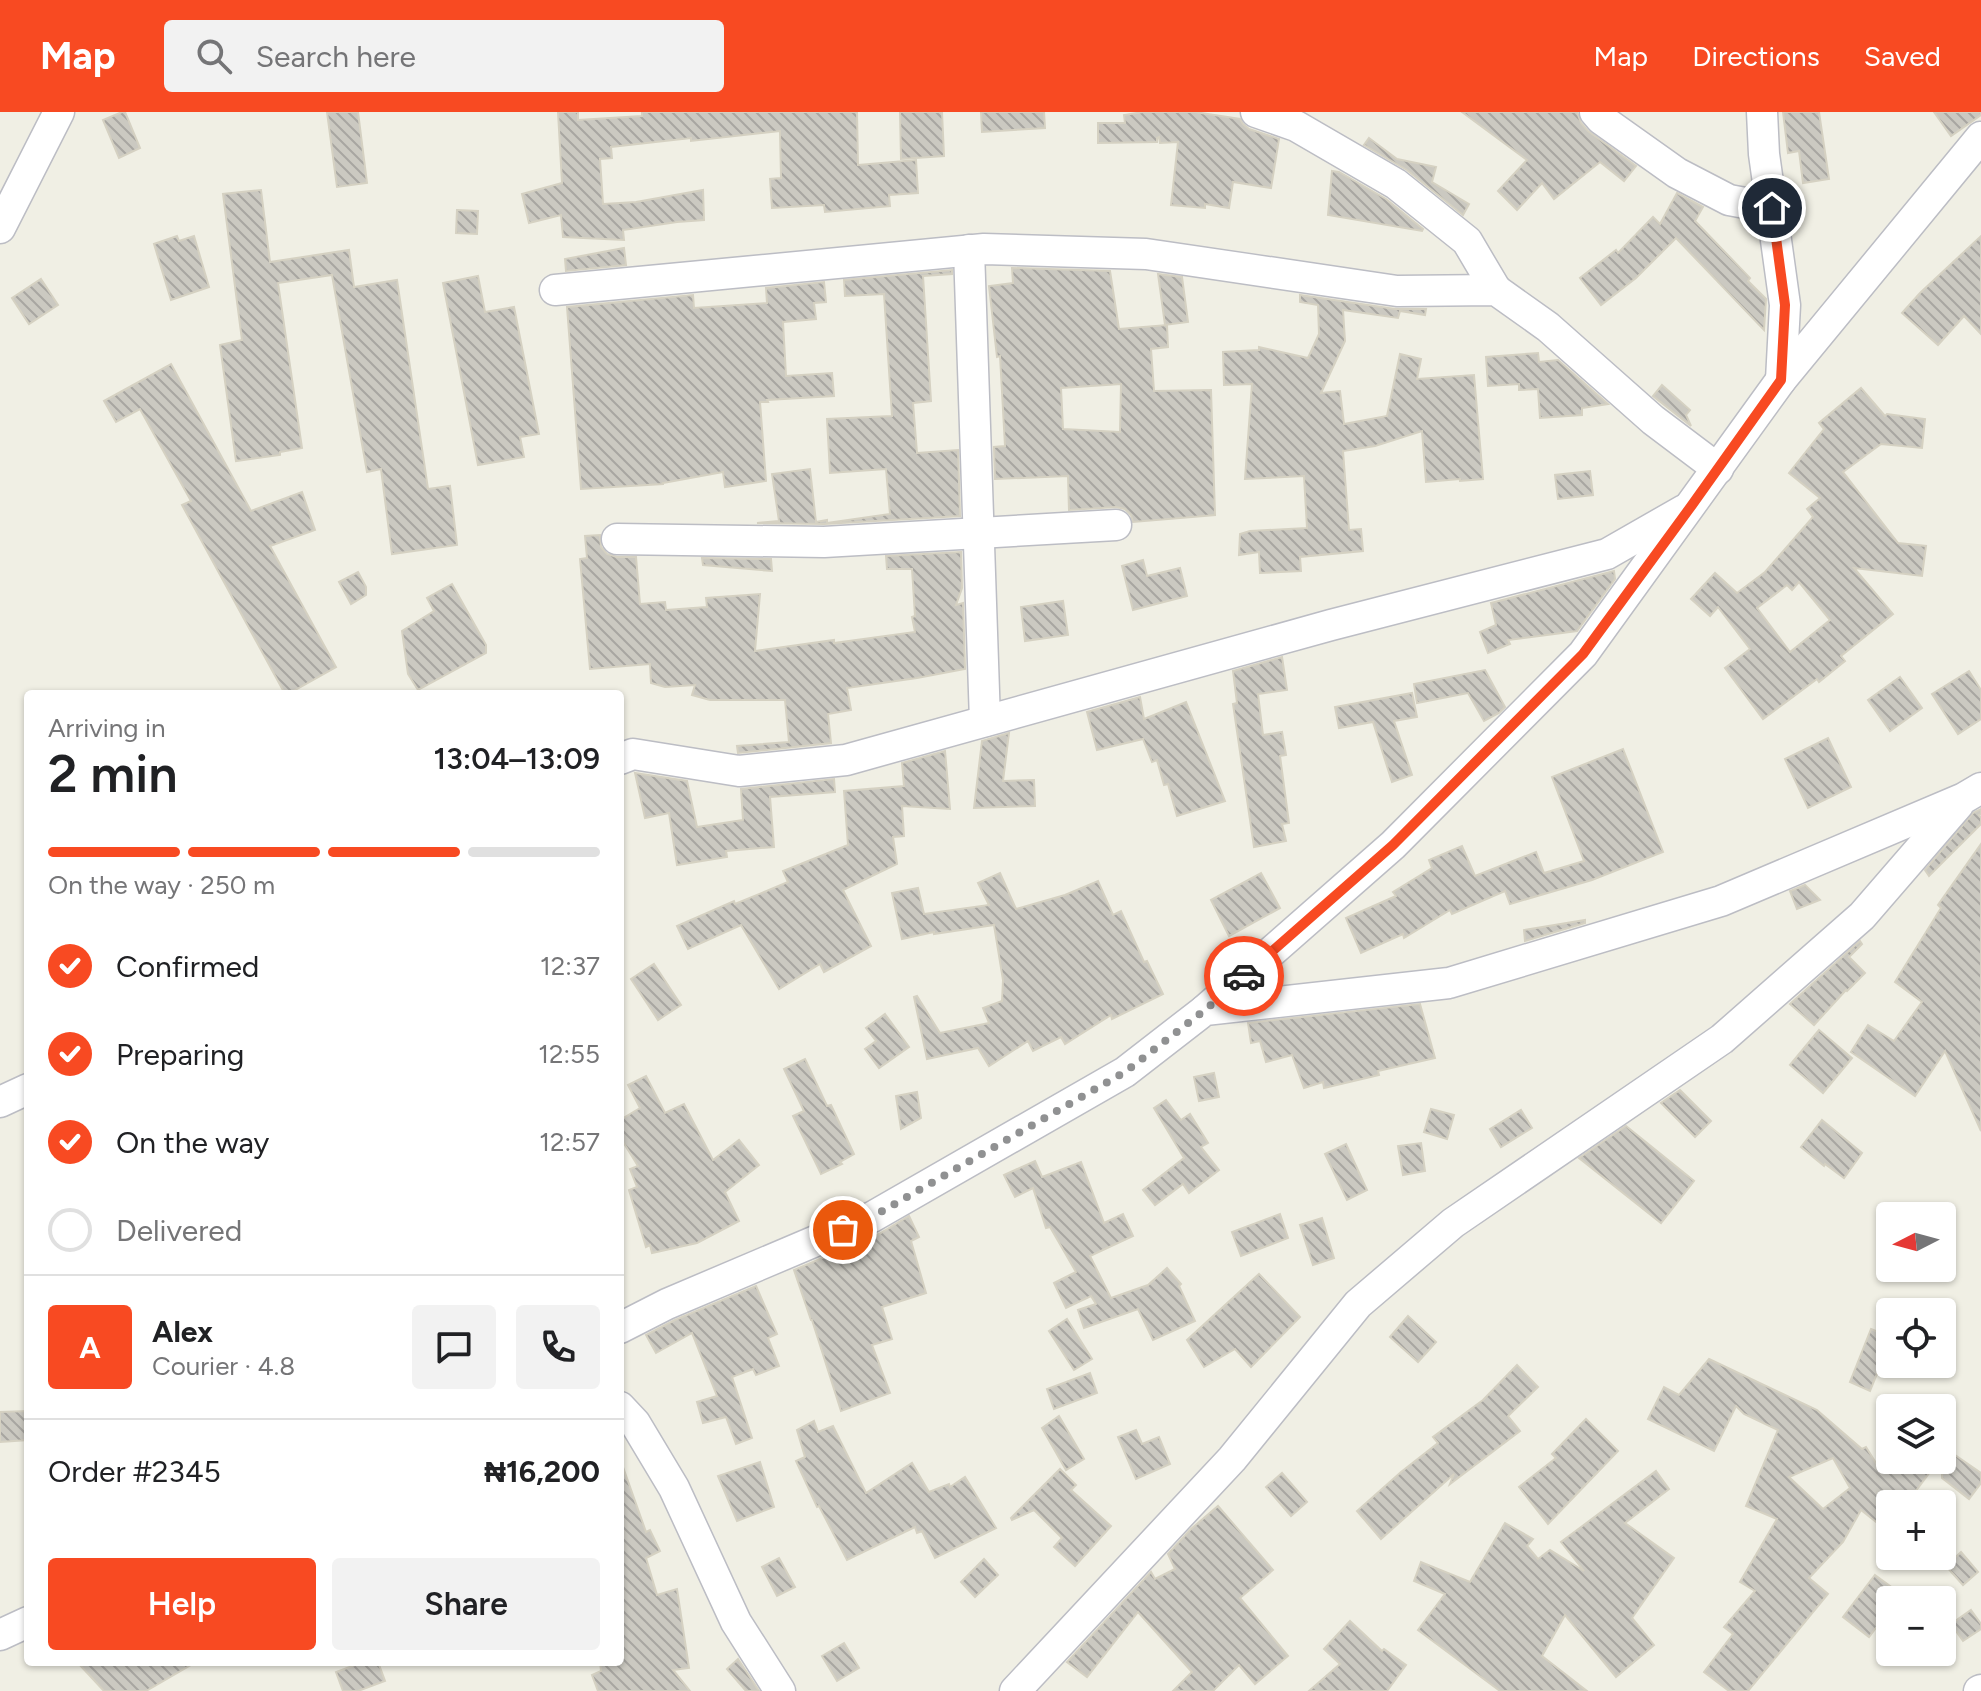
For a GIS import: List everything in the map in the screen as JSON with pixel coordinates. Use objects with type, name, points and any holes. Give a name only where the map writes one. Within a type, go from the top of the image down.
[{"type":"street","points":[[0,228],[59,112]]},
{"type":"street","points":[[1256,112],[1296,126],[1396,184],[1467,241],[1496,290],[1548,327],[1653,420],[1718,469]]},
{"type":"street","points":[[1595,112],[1677,173],[1729,200],[1772,208]]},
{"type":"street","points":[[1762,112],[1764,154],[1785,305],[1781,380]]},
{"type":"street","points":[[624,1326],[667,1304],[872,1217],[1125,1072],[1205,1010],[1393,845],[1583,654],[1781,380],[1981,137]]},
{"type":"street","points":[[555,290],[984,249],[1146,254],[1397,291],[1496,290]]},
{"type":"street","points":[[969,250],[985,721]]},
{"type":"street","points":[[624,757],[633,754],[739,771],[846,760],[1331,625],[1607,554],[1692,505]]},
{"type":"street","points":[[617,539],[824,542],[1116,525]]},
{"type":"street","points":[[1205,1010],[1449,983],[1721,901],[1973,793]]},
{"type":"street","points":[[1015,1691],[1232,1459],[1358,1304],[1453,1223],[1722,1039],[1862,916],[1973,793]]},
{"type":"street","points":[[0,1102],[24,1091]]},
{"type":"street","points":[[624,1411],[635,1423],[674,1488],[736,1622],[780,1691]]},
{"type":"street","points":[[0,1635],[24,1624]]},
{"type":"building","points":[[125,112],[140,148],[119,158],[103,120]]},
{"type":"building","points":[[327,112],[358,112],[367,183],[337,187]]},
{"type":"building","points":[[558,112],[578,112],[578,120],[642,116],[642,112],[857,112],[858,165],[916,160],[918,193],[889,195],[890,206],[825,212],[824,205],[772,208],[770,179],[781,178],[780,131],[611,147],[612,158],[600,159],[603,204],[636,202],[703,190],[704,220],[623,230],[624,240],[563,237],[561,215],[529,223],[522,194],[562,183]]},
{"type":"building","points":[[900,112],[942,112],[944,156],[901,159]]},
{"type":"building","points":[[981,112],[1044,112],[1045,128],[982,132]]},
{"type":"building","points":[[1195,112],[1240,119],[1249,129],[1279,139],[1271,188],[1233,182],[1229,208],[1205,204],[1205,208],[1171,205],[1178,142],[1160,143],[1159,137],[1157,142],[1098,143],[1098,123],[1125,123],[1124,115]]},
{"type":"building","points":[[1462,112],[1577,112],[1588,131],[1636,166],[1624,181],[1600,162],[1554,199],[1542,183],[1517,210],[1498,191],[1527,160]]},
{"type":"building","points":[[1783,112],[1819,112],[1829,179],[1803,183],[1799,151],[1788,153]]},
{"type":"building","points":[[1934,112],[1981,112],[1981,115],[1951,136]]},
{"type":"building","points":[[1369,138],[1397,159],[1436,167],[1432,182],[1469,204],[1463,215],[1407,170],[1364,145]]},
{"type":"building","points":[[1332,171],[1386,199],[1422,231],[1328,215]]},
{"type":"building","points":[[261,190],[270,262],[349,250],[354,287],[397,280],[428,489],[450,486],[457,545],[392,554],[381,469],[367,472],[332,275],[278,283],[302,448],[280,452],[280,455],[236,461],[220,345],[242,340],[223,194]]},
{"type":"building","points":[[1677,193],[1703,207],[1695,221],[1766,299],[1764,330],[1676,238],[1636,278],[1601,305],[1580,278],[1616,250],[1618,253],[1653,217],[1660,224]]},
{"type":"building","points":[[457,210],[478,211],[477,234],[456,233]]},
{"type":"building","points":[[177,236],[179,241],[194,236],[209,287],[171,300],[154,244]]},
{"type":"building","points":[[1981,236],[1981,334],[1964,316],[1938,345],[1902,313]]},
{"type":"building","points":[[624,248],[626,265],[566,271],[565,259]]},
{"type":"building","points":[[1012,268],[1110,271],[1119,329],[1167,325],[1168,347],[1151,349],[1154,391],[1211,390],[1215,515],[1133,522],[1125,509],[1116,507],[1069,510],[1068,476],[995,479],[994,447],[1005,446],[1000,356],[997,357],[989,286],[1013,283]],"holes":[[[1121,384],[1120,432],[1063,429],[1061,388]]]},
{"type":"building","points":[[952,270],[952,274],[923,276],[931,401],[913,403],[917,453],[958,450],[960,516],[824,524],[757,523],[779,521],[772,474],[810,469],[816,522],[890,514],[886,469],[830,473],[827,419],[892,416],[884,294],[845,296],[844,280]]},
{"type":"building","points":[[1158,274],[1182,277],[1188,322],[1165,325]]},
{"type":"building","points":[[478,276],[485,312],[514,307],[539,434],[520,437],[524,457],[478,465],[443,283]]},
{"type":"building","points":[[41,279],[58,305],[29,324],[12,298]]},
{"type":"building","points":[[824,282],[826,302],[814,303],[816,319],[783,322],[786,376],[832,373],[834,396],[760,402],[766,481],[725,487],[723,472],[663,484],[581,489],[567,307],[693,295],[694,308],[767,303],[766,288]]},
{"type":"building","points":[[1300,295],[1395,309],[1426,309],[1425,315],[1400,311],[1398,318],[1343,310],[1345,341],[1321,393],[1340,391],[1344,424],[1387,416],[1400,354],[1421,359],[1417,379],[1474,375],[1483,479],[1426,482],[1422,431],[1375,446],[1343,451],[1349,530],[1361,529],[1363,551],[1300,557],[1301,571],[1260,573],[1259,552],[1239,555],[1240,534],[1307,528],[1304,476],[1245,479],[1252,384],[1224,385],[1223,352],[1259,350],[1259,347],[1308,358],[1319,334],[1318,305],[1300,302]]},
{"type":"building","points":[[1538,353],[1539,362],[1558,360],[1608,404],[1582,408],[1582,415],[1540,418],[1538,389],[1519,390],[1519,384],[1488,386],[1486,357]]},
{"type":"building","points":[[171,364],[251,511],[302,492],[315,530],[270,546],[336,667],[295,690],[283,690],[182,505],[191,501],[140,409],[116,422],[104,401]]},
{"type":"building","points":[[1662,385],[1690,410],[1686,415],[1691,426],[1653,396]]},
{"type":"building","points":[[1861,388],[1885,416],[1925,419],[1922,448],[1881,444],[1843,472],[1898,543],[1926,546],[1922,576],[1854,568],[1893,614],[1841,656],[1845,661],[1819,682],[1817,679],[1763,719],[1725,668],[1750,649],[1718,607],[1710,616],[1691,599],[1715,573],[1737,593],[1765,572],[1813,517],[1807,509],[1820,498],[1789,473],[1824,429],[1819,423]],"holes":[[[1799,582],[1830,620],[1790,652],[1757,608],[1787,585],[1792,590]]]},
{"type":"building","points":[[1590,471],[1593,495],[1558,499],[1555,475]]},
{"type":"building","points":[[600,535],[601,547],[607,554],[636,557],[640,604],[665,602],[666,610],[707,607],[706,598],[760,594],[755,651],[915,632],[912,569],[887,569],[886,556],[961,552],[962,588],[956,605],[963,603],[965,669],[847,688],[851,710],[828,714],[831,743],[738,753],[737,746],[789,742],[785,700],[710,700],[692,695],[695,685],[665,687],[651,683],[650,664],[590,669],[580,559],[587,558],[585,536]]},
{"type":"building","points":[[702,558],[771,559],[772,571],[703,565]]},
{"type":"building","points":[[1143,560],[1147,576],[1180,568],[1187,596],[1133,610],[1122,566]]},
{"type":"building","points":[[1614,571],[1615,579],[1577,631],[1508,640],[1510,644],[1488,653],[1480,632],[1496,625],[1491,603]]},
{"type":"building","points":[[358,572],[366,587],[366,595],[351,604],[339,582]]},
{"type":"building","points":[[452,584],[486,645],[486,653],[418,690],[408,674],[402,631],[434,611],[427,598]]},
{"type":"building","points":[[1063,601],[1068,635],[1025,641],[1021,607]]},
{"type":"building","points":[[1282,657],[1287,690],[1258,694],[1263,735],[1282,732],[1286,755],[1280,756],[1289,823],[1282,824],[1286,841],[1254,847],[1233,704],[1237,703],[1233,671]]},
{"type":"building","points":[[1485,670],[1505,707],[1484,721],[1468,693],[1417,703],[1414,684]]},
{"type":"building","points":[[1969,671],[1981,690],[1981,719],[1958,734],[1932,694]]},
{"type":"building","points":[[1900,677],[1922,708],[1890,731],[1868,700]]},
{"type":"building","points":[[1412,693],[1417,717],[1394,721],[1412,775],[1392,782],[1373,722],[1339,728],[1335,707]]},
{"type":"building","points":[[1140,697],[1144,719],[1186,702],[1225,801],[1177,816],[1168,784],[1164,785],[1157,760],[1152,762],[1143,739],[1097,750],[1087,712]]},
{"type":"building","points":[[1009,733],[1003,781],[1034,780],[1035,806],[974,808],[982,741]]},
{"type":"building","points":[[1828,738],[1851,787],[1808,808],[1785,759]]},
{"type":"building","points":[[1623,749],[1663,852],[1592,880],[1510,904],[1505,891],[1452,914],[1450,910],[1404,938],[1403,934],[1361,953],[1346,918],[1396,896],[1393,892],[1432,868],[1429,860],[1462,846],[1475,876],[1536,852],[1544,873],[1584,861],[1552,777]]},
{"type":"building","points":[[945,751],[950,809],[902,806],[904,836],[893,837],[897,864],[843,890],[871,946],[824,972],[820,964],[779,989],[741,925],[688,949],[677,926],[788,882],[783,871],[848,845],[844,791],[904,786],[902,763]]},
{"type":"building","points":[[635,773],[687,781],[697,827],[743,820],[741,789],[834,779],[835,792],[770,797],[774,847],[726,851],[727,857],[677,865],[669,813],[645,818]]},
{"type":"building","points":[[1981,809],[1981,824],[1929,876],[1925,870],[1973,813]]},
{"type":"building","points":[[1981,844],[1981,1131],[1945,1051],[1915,1096],[1851,1052],[1868,1025],[1894,1041],[1922,1002],[1895,982],[1941,908],[1938,905]]},
{"type":"building","points":[[1000,873],[1016,909],[1065,895],[1098,881],[1113,915],[1121,911],[1144,962],[1147,961],[1163,994],[1112,1019],[1111,1015],[1065,1044],[1061,1037],[1033,1051],[1028,1041],[989,1066],[978,1048],[927,1059],[914,997],[917,996],[940,1033],[989,1023],[983,1008],[1002,1001],[1003,980],[994,925],[902,939],[892,893],[918,888],[924,914],[989,905],[978,883]]},
{"type":"building","points":[[1261,873],[1280,908],[1229,936],[1211,900]]},
{"type":"building","points":[[1805,885],[1820,900],[1797,909],[1790,891]]},
{"type":"building","points":[[1585,920],[1585,923],[1525,941],[1524,930]]},
{"type":"building","points":[[1860,941],[1862,944],[1849,957],[1865,973],[1814,1025],[1790,1004]]},
{"type":"building","points":[[654,964],[681,1005],[658,1020],[631,979]]},
{"type":"building","points":[[1420,1004],[1435,1058],[1324,1088],[1323,1082],[1304,1088],[1292,1055],[1266,1062],[1260,1041],[1251,1043],[1248,1023]]},
{"type":"building","points":[[885,1014],[909,1047],[879,1068],[865,1049],[876,1041],[866,1028]]},
{"type":"building","points":[[1819,1030],[1852,1058],[1823,1093],[1790,1065]]},
{"type":"building","points":[[805,1059],[854,1154],[821,1174],[793,1116],[804,1111],[784,1069]]},
{"type":"building","points":[[1214,1073],[1219,1097],[1199,1101],[1194,1077]]},
{"type":"building","points":[[646,1076],[665,1113],[684,1104],[713,1160],[739,1140],[759,1165],[725,1192],[739,1221],[697,1243],[652,1253],[650,1245],[646,1247],[629,1190],[637,1187],[630,1169],[638,1166],[624,1143],[624,1118],[640,1108],[628,1085]]},
{"type":"building","points":[[1680,1090],[1711,1121],[1695,1137],[1661,1103]]},
{"type":"building","points":[[917,1092],[921,1118],[901,1129],[896,1096]]},
{"type":"building","points":[[1166,1100],[1181,1120],[1190,1114],[1208,1143],[1201,1147],[1219,1170],[1189,1193],[1183,1184],[1155,1205],[1143,1190],[1184,1158],[1154,1108]]},
{"type":"building","points":[[1431,1109],[1454,1115],[1447,1139],[1424,1132]]},
{"type":"building","points":[[1521,1110],[1532,1128],[1501,1147],[1490,1129]]},
{"type":"building","points":[[1822,1120],[1862,1153],[1844,1178],[1801,1147]]},
{"type":"building","points":[[1626,1126],[1694,1181],[1661,1223],[1579,1158]]},
{"type":"building","points":[[1421,1143],[1425,1171],[1403,1175],[1398,1146]]},
{"type":"building","points":[[1346,1144],[1367,1190],[1347,1200],[1325,1154]]},
{"type":"building","points":[[1035,1161],[1042,1177],[1081,1162],[1104,1223],[1123,1214],[1133,1236],[1090,1256],[1111,1298],[1148,1285],[1167,1268],[1181,1284],[1179,1286],[1195,1321],[1153,1340],[1138,1309],[1084,1328],[1078,1310],[1096,1304],[1091,1296],[1066,1308],[1054,1283],[1076,1272],[1050,1227],[1046,1228],[1033,1188],[1015,1197],[1004,1175]]},
{"type":"building","points":[[1280,1214],[1288,1238],[1241,1256],[1232,1232]]},
{"type":"building","points":[[909,1216],[919,1237],[911,1241],[926,1293],[882,1307],[892,1339],[872,1345],[890,1393],[841,1411],[794,1270],[879,1234]]},
{"type":"building","points":[[1322,1218],[1334,1258],[1313,1265],[1300,1225]]},
{"type":"building","points":[[1259,1274],[1300,1317],[1251,1367],[1235,1349],[1204,1367],[1187,1340]]},
{"type":"building","points":[[756,1286],[777,1334],[768,1338],[779,1366],[756,1375],[753,1369],[732,1377],[752,1438],[736,1444],[726,1417],[703,1423],[697,1402],[717,1396],[692,1333],[656,1353],[646,1335]]},
{"type":"building","points":[[1408,1316],[1436,1342],[1418,1362],[1390,1337]]},
{"type":"building","points":[[1067,1319],[1092,1359],[1074,1370],[1049,1331]]},
{"type":"building","points":[[1871,1329],[1876,1331],[1876,1376],[1870,1391],[1850,1382]]},
{"type":"building","points":[[1709,1359],[1817,1410],[1862,1449],[1866,1447],[1876,1463],[1876,1474],[1928,1474],[1916,1490],[1876,1490],[1876,1522],[1861,1510],[1843,1542],[1809,1578],[1828,1594],[1748,1691],[1729,1691],[1704,1672],[1733,1634],[1724,1627],[1755,1591],[1740,1582],[1777,1519],[1746,1506],[1778,1430],[1744,1414],[1736,1406],[1714,1451],[1648,1419],[1664,1387],[1679,1395]],"holes":[[[1833,1458],[1850,1488],[1823,1509],[1789,1477]]]},
{"type":"building","points":[[1517,1365],[1538,1387],[1508,1416],[1520,1431],[1450,1484],[1454,1474],[1381,1539],[1357,1511],[1438,1443],[1433,1437],[1483,1400]]},
{"type":"building","points":[[1090,1373],[1097,1393],[1054,1409],[1047,1389]]},
{"type":"building","points":[[24,1411],[24,1440],[0,1442],[0,1412]]},
{"type":"building","points":[[1059,1416],[1084,1459],[1066,1470],[1042,1428]]},
{"type":"building","points":[[1586,1419],[1618,1451],[1548,1524],[1519,1487],[1556,1458],[1552,1454]]},
{"type":"building","points":[[814,1421],[818,1432],[833,1426],[866,1493],[912,1463],[929,1492],[949,1484],[950,1487],[965,1477],[996,1528],[935,1558],[922,1531],[917,1533],[915,1527],[847,1560],[796,1461],[805,1457],[797,1430]]},
{"type":"building","points":[[1136,1430],[1142,1444],[1159,1437],[1170,1464],[1136,1479],[1118,1437]]},
{"type":"building","points":[[1956,1456],[1981,1473],[1981,1483],[1969,1499],[1942,1478],[1942,1474],[1956,1474]]},
{"type":"building","points":[[760,1462],[774,1507],[737,1521],[718,1476]]},
{"type":"building","points":[[1060,1469],[1076,1485],[1071,1490],[1111,1526],[1075,1566],[1054,1547],[1062,1538],[1034,1510],[1011,1518]]},
{"type":"building","points":[[624,1470],[646,1532],[650,1530],[660,1551],[646,1558],[657,1595],[677,1589],[689,1668],[673,1670],[690,1691],[598,1691],[592,1675],[601,1671],[600,1666],[624,1666]]},
{"type":"building","points":[[1656,1471],[1669,1489],[1625,1523],[1674,1558],[1632,1618],[1654,1645],[1616,1677],[1565,1615],[1542,1656],[1587,1691],[1500,1691],[1418,1630],[1445,1594],[1414,1581],[1421,1562],[1470,1582],[1505,1523],[1533,1539],[1527,1546],[1538,1559],[1550,1550],[1584,1571],[1561,1542]]},
{"type":"building","points":[[1282,1473],[1307,1502],[1291,1516],[1266,1487]]},
{"type":"building","points":[[1218,1506],[1273,1570],[1240,1598],[1288,1656],[1255,1684],[1239,1665],[1213,1691],[1173,1691],[1192,1672],[1138,1612],[1087,1677],[1067,1662],[1151,1572],[1155,1579],[1175,1569],[1168,1554]]},
{"type":"building","points":[[1961,1552],[1978,1572],[1963,1585],[1950,1570],[1956,1570],[1956,1557]]},
{"type":"building","points":[[779,1558],[795,1587],[777,1596],[762,1567]]},
{"type":"building","points":[[984,1559],[998,1575],[975,1597],[961,1582]]},
{"type":"building","points":[[1875,1575],[1890,1586],[1876,1586],[1876,1628],[1869,1637],[1843,1617]]},
{"type":"building","points":[[1971,1610],[1981,1629],[1963,1641],[1956,1631],[1956,1620]]},
{"type":"building","points":[[1350,1621],[1382,1651],[1384,1649],[1406,1665],[1387,1691],[1309,1691],[1340,1664],[1324,1649]]},
{"type":"building","points":[[844,1643],[859,1668],[837,1681],[822,1656]]},
{"type":"building","points":[[738,1659],[759,1691],[746,1691],[727,1669]]},
{"type":"building","points":[[81,1666],[189,1666],[146,1691],[104,1691]]},
{"type":"building","points":[[352,1666],[379,1666],[385,1681],[358,1691],[343,1691],[336,1672]]},
{"type":"way so far","points":[[843,1230],[872,1217],[1125,1072],[1244,976]]},
{"type":"route","points":[[1244,976],[1393,845],[1583,654],[1781,380],[1785,305],[1772,208]]}]
